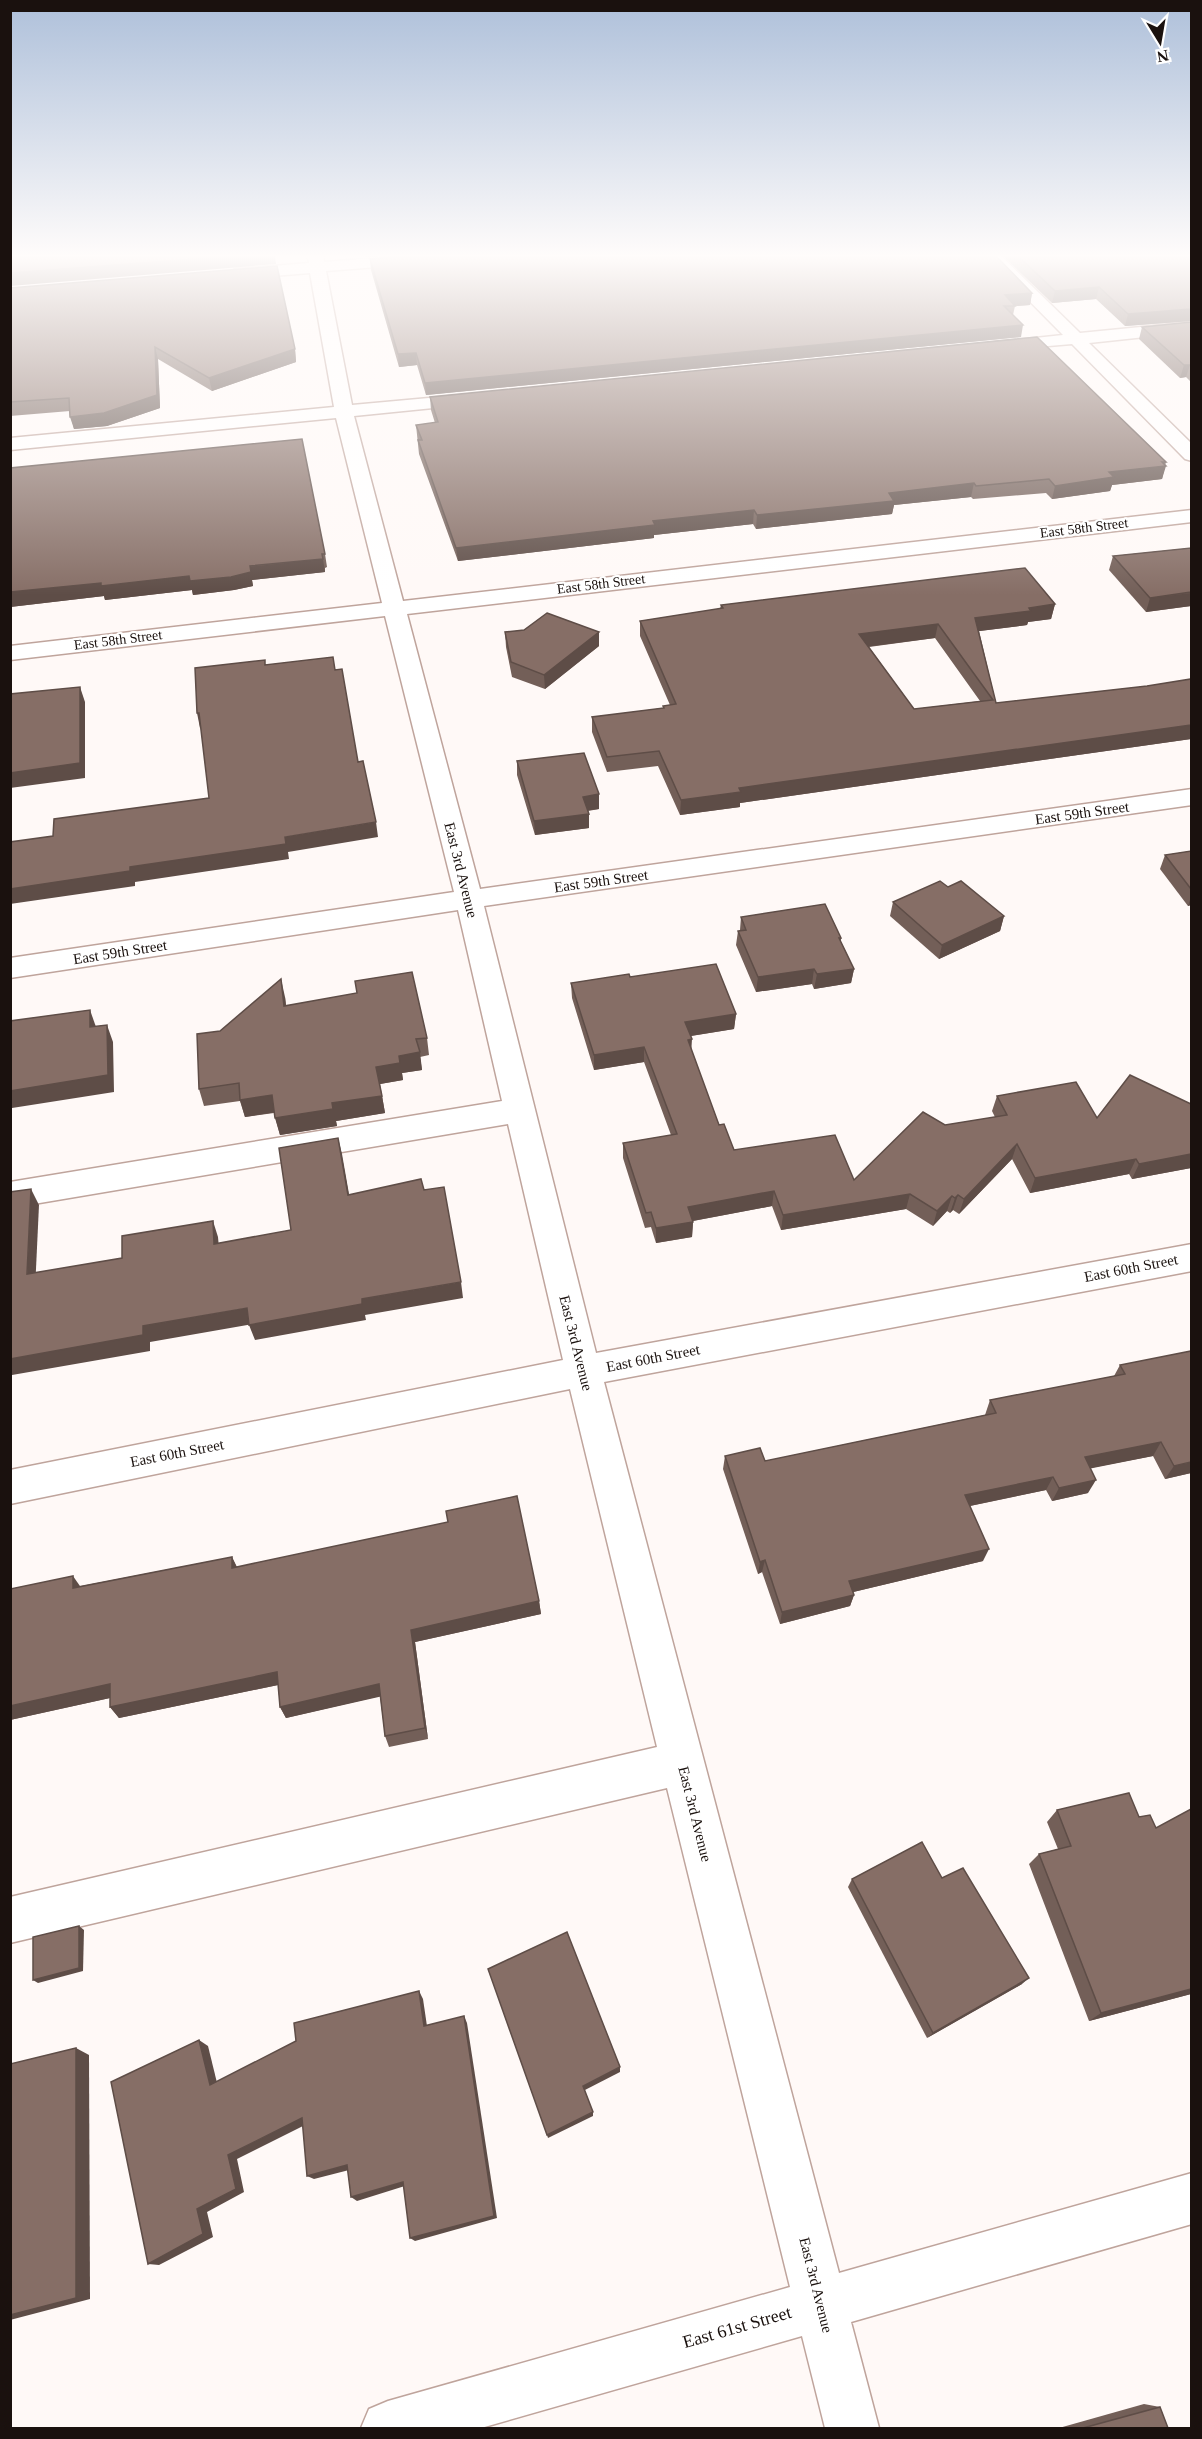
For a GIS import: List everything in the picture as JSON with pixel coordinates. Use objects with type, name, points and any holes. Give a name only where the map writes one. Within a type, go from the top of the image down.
[{"type":"street","name":"East 3rd Avenue","points":[[336,368],[344,412],[469,899],[583,1371],[852,2428]]},
{"type":"street","points":[[1104,368],[1191,455]]},
{"type":"street","points":[[10,444],[485,398]]},
{"type":"street","name":"East 58th Street","points":[[10,653],[1191,516]]},
{"type":"street","name":"East 59th Street","points":[[10,968],[469,899],[1191,797]]},
{"type":"street","points":[[10,1195],[520,1110]]},
{"type":"street","name":"East 60th Street","points":[[10,1487],[583,1371],[1191,1257]]},
{"type":"street","points":[[10,1920],[682,1763]]},
{"type":"street","name":"East 61st Street","points":[[388,2428],[1191,2198]]},
{"type":"building","points":[[10,368],[156,368],[157,395],[104,413],[70,417],[69,398],[10,402]]},
{"type":"building","points":[[191,368],[239,368],[209,378]]},
{"type":"building","points":[[420,368],[582,368],[425,383]]},
{"type":"building","points":[[725,368],[1069,368],[1166,462],[1162,462],[1166,466],[1109,472],[1114,477],[1055,486],[1049,479],[976,486],[974,483],[889,493],[894,501],[757,515],[754,510],[653,521],[655,525],[456,548],[418,440],[422,440],[416,425],[438,422],[430,397]]},
{"type":"building","points":[[302,439],[325,554],[322,554],[323,559],[250,566],[251,572],[231,577],[190,581],[189,576],[101,586],[101,583],[10,592],[10,468]]},
{"type":"building","points":[[1191,548],[1191,592],[1150,598],[1113,556]]},
{"type":"building","points":[[1025,568],[1055,604],[1029,608],[1031,611],[975,618],[996,703],[1191,679],[1191,725],[739,788],[741,792],[681,800],[659,751],[607,757],[592,717],[664,708],[663,706],[676,704],[640,621],[723,608],[721,605]],"holes":[[[938,624],[993,700],[914,709],[859,634]]]},
{"type":"building","points":[[547,613],[599,632],[544,675],[511,662],[505,632],[524,630]]},
{"type":"building","points":[[333,657],[335,670],[342,669],[358,762],[363,761],[376,822],[285,837],[286,844],[130,867],[130,871],[10,889],[10,842],[53,836],[54,819],[209,798],[199,713],[197,713],[195,668],[265,660],[265,665]]},
{"type":"building","points":[[80,687],[80,763],[10,773],[10,694]]},
{"type":"building","points":[[584,753],[599,794],[583,797],[589,814],[534,821],[517,761]]},
{"type":"building","points":[[1191,851],[1191,889],[1165,855]]},
{"type":"building","points":[[940,881],[948,887],[961,881],[1004,916],[942,945],[893,902]]},
{"type":"building","points":[[825,904],[854,969],[817,974],[814,969],[758,977],[738,931],[746,930],[741,917]]},
{"type":"building","points":[[716,964],[736,1014],[685,1022],[692,1039],[688,1040],[719,1125],[724,1124],[734,1150],[835,1135],[854,1180],[923,1112],[945,1125],[1007,1115],[997,1096],[1076,1082],[1097,1118],[1130,1075],[1191,1104],[1191,1154],[1139,1164],[1136,1159],[1035,1178],[1017,1144],[964,1199],[958,1195],[955,1198],[952,1196],[937,1211],[910,1194],[783,1215],[774,1191],[688,1207],[693,1222],[656,1228],[651,1212],[646,1213],[623,1143],[677,1134],[644,1047],[594,1055],[571,983]]},
{"type":"building","points":[[412,972],[427,1038],[416,1039],[420,1052],[399,1056],[400,1063],[376,1067],[382,1096],[332,1103],[333,1109],[275,1118],[272,1095],[240,1100],[239,1083],[199,1089],[197,1034],[220,1031],[281,979],[284,1006],[357,993],[355,981]]},
{"type":"building","points":[[90,1010],[90,1027],[107,1025],[108,1075],[10,1091],[10,1021]]},
{"type":"building","points":[[338,1138],[348,1195],[421,1179],[424,1190],[444,1187],[461,1282],[362,1299],[362,1304],[249,1325],[247,1308],[143,1326],[143,1335],[10,1359],[10,1192],[31,1189],[27,1274],[122,1258],[122,1236],[213,1221],[214,1244],[291,1230],[279,1148]]},
{"type":"building","points":[[1191,1351],[1191,1462],[1174,1466],[1161,1442],[1085,1457],[1096,1480],[1059,1488],[1053,1477],[965,1495],[989,1549],[849,1581],[854,1595],[782,1612],[765,1560],[760,1562],[725,1456],[760,1448],[765,1461],[996,1413],[990,1400],[1125,1374],[1120,1365]]},
{"type":"building","points":[[517,1496],[539,1601],[411,1630],[425,1728],[385,1736],[379,1684],[280,1707],[277,1672],[110,1707],[110,1684],[10,1706],[10,1589],[73,1576],[73,1588],[232,1557],[232,1568],[448,1522],[446,1511]]},
{"type":"building","points":[[1129,1793],[1139,1817],[1150,1815],[1156,1828],[1191,1809],[1191,1989],[1101,2013],[1039,1854],[1071,1846],[1057,1810]]},
{"type":"building","points":[[922,1842],[942,1878],[963,1868],[1029,1978],[933,2033],[852,1879]]},
{"type":"building","points":[[79,1926],[79,1968],[33,1980],[33,1937]]},
{"type":"building","points":[[567,1932],[620,2067],[583,2086],[593,2112],[547,2135],[488,1969]]},
{"type":"building","points":[[419,1991],[424,2026],[464,2016],[494,2216],[410,2238],[403,2182],[351,2197],[347,2165],[307,2176],[302,2118],[228,2155],[236,2189],[197,2209],[203,2234],[148,2264],[111,2082],[199,2040],[210,2085],[296,2041],[294,2023]]},
{"type":"building","points":[[76,2048],[76,2298],[10,2315],[10,2064]]},
{"type":"building","points":[[1160,2407],[1168,2428],[1083,2428]]}]
